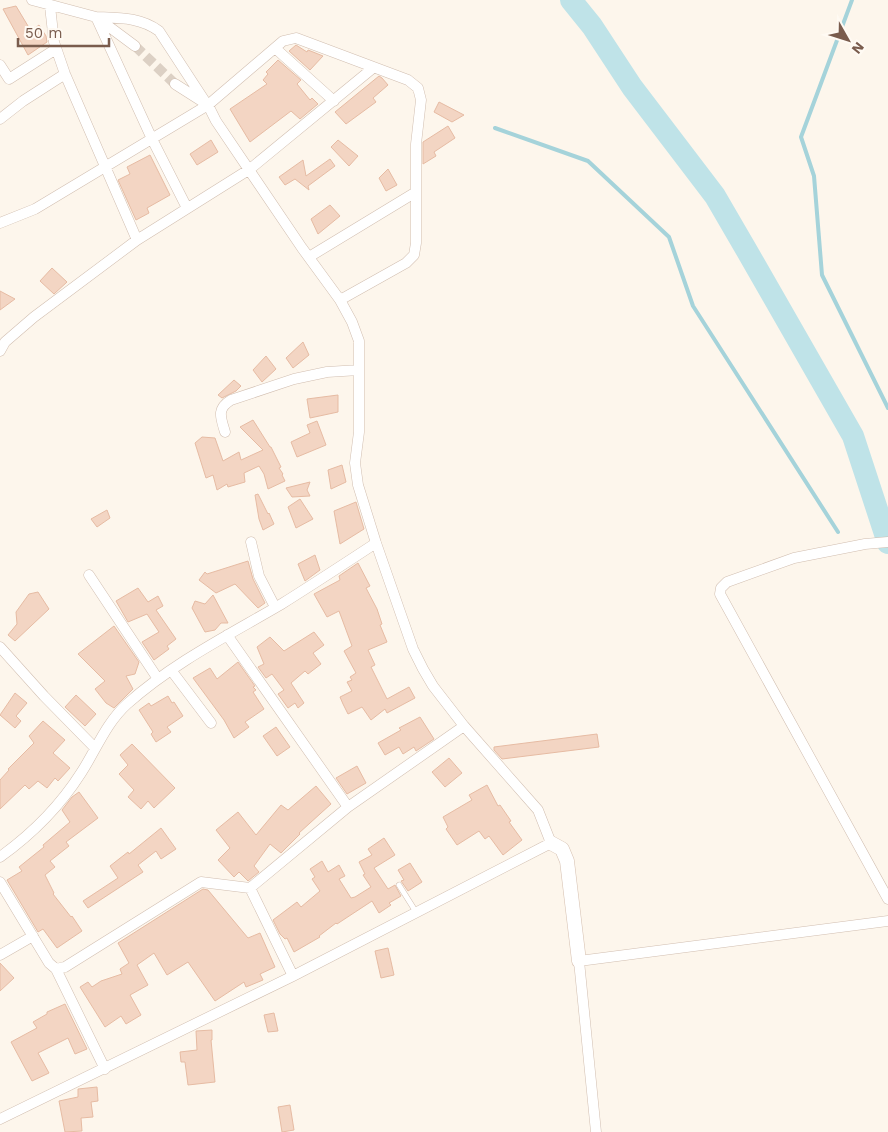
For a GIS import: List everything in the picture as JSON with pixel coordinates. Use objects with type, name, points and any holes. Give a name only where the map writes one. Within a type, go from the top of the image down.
[{"type":"street","points":[[32,0],[96,17],[133,19],[150,24],[160,31],[216,121],[309,258],[340,300],[352,322],[359,341],[358,432],[355,463],[358,485],[413,649],[422,669],[464,726],[538,810],[551,842],[562,849],[567,861],[580,961],[596,1132]]},
{"type":"street","points":[[50,6],[54,42],[65,74],[137,240]]},
{"type":"street","points":[[96,17],[135,46]]},
{"type":"street","points":[[96,17],[152,139],[187,208]]},
{"type":"street","points":[[0,223],[35,209],[208,106],[283,41],[296,38],[408,80],[418,88],[421,100],[416,144],[416,243],[414,255],[406,264],[340,300]]},
{"type":"street","points":[[274,48],[334,101]]},
{"type":"street","points":[[0,65],[9,78],[56,49]]},
{"type":"street","points":[[2,344],[34,317],[137,240],[250,169],[373,68]]},
{"type":"street","points":[[0,119],[23,101],[65,74]]},
{"type":"street","points":[[175,84],[208,106]]},
{"type":"street","points":[[309,258],[416,192]]},
{"type":"street","points":[[225,432],[220,412],[222,406],[231,400],[294,379],[327,372],[360,370]]},
{"type":"street","points":[[251,542],[259,576],[275,607]]},
{"type":"street","points":[[888,542],[865,544],[794,558],[727,582],[721,588],[720,594],[888,899]]},
{"type":"street","points":[[0,857],[42,823],[82,772],[114,718],[126,704],[171,670],[376,543]]},
{"type":"street","points":[[89,575],[158,679]]},
{"type":"street","points":[[226,635],[348,807]]},
{"type":"street","points":[[0,647],[44,696],[95,748]]},
{"type":"street","points":[[171,670],[211,723]]},
{"type":"street","points":[[56,969],[66,967],[201,882],[250,888],[348,807],[464,726]]},
{"type":"street","points":[[0,1119],[293,976],[551,842]]},
{"type":"street","points":[[0,882],[49,963],[56,969],[104,1069]]},
{"type":"street","points":[[250,888],[293,976]]},
{"type":"street","points":[[580,961],[888,921]]},
{"type":"street","points":[[0,955],[33,936]]},
{"type":"lane","points":[[399,885],[416,912]]},
{"type":"building","points":[[16,6],[31,31],[39,25],[46,36],[47,42],[28,55],[3,9]]},
{"type":"building","points":[[296,45],[307,52],[308,50],[323,56],[310,70],[289,51]]},
{"type":"building","points":[[278,60],[301,80],[297,84],[310,100],[312,98],[318,104],[300,119],[291,111],[250,142],[230,109],[267,84],[263,80],[268,74],[266,72]]},
{"type":"building","points":[[379,76],[388,85],[373,98],[376,102],[346,124],[335,112]]},
{"type":"building","points":[[439,102],[464,115],[452,122],[434,112]]},
{"type":"building","points":[[448,126],[455,138],[434,152],[436,156],[423,164],[423,142]]},
{"type":"building","points":[[211,140],[218,152],[197,165],[190,154]]},
{"type":"building","points":[[338,140],[358,156],[349,166],[331,147]]},
{"type":"building","points":[[150,155],[170,195],[147,208],[149,213],[136,220],[118,180],[130,174],[127,167]]},
{"type":"building","points":[[330,159],[335,166],[308,186],[309,190],[295,179],[285,185],[279,177],[303,160],[306,176]]},
{"type":"building","points":[[388,169],[397,185],[386,191],[379,178]]},
{"type":"building","points":[[330,205],[340,216],[318,234],[311,219]]},
{"type":"building","points":[[52,268],[67,282],[54,294],[40,281]]},
{"type":"building","points":[[0,291],[15,299],[0,310]]},
{"type":"building","points":[[303,342],[309,355],[293,368],[286,358]]},
{"type":"building","points":[[266,356],[276,369],[262,382],[253,370]]},
{"type":"building","points":[[234,380],[241,386],[236,391],[222,398],[218,395]]},
{"type":"building","points":[[338,395],[338,412],[310,418],[307,399]]},
{"type":"building","points":[[253,420],[271,447],[281,467],[279,468],[285,481],[268,489],[264,474],[259,466],[244,473],[245,482],[228,487],[227,484],[217,490],[213,475],[206,478],[195,443],[202,437],[215,438],[223,461],[239,452],[241,460],[263,450],[240,427]]},
{"type":"building","points":[[317,421],[326,445],[297,457],[291,442],[310,433],[307,425]]},
{"type":"building","points":[[342,465],[346,482],[331,489],[328,470]]},
{"type":"building","points":[[310,482],[307,490],[310,496],[292,497],[286,488]]},
{"type":"building","points":[[258,494],[274,524],[263,530],[255,495]]},
{"type":"building","points":[[300,499],[313,519],[296,528],[288,507]]},
{"type":"building","points":[[356,502],[364,529],[340,544],[334,511]]},
{"type":"building","points":[[107,510],[110,518],[97,527],[91,519]]},
{"type":"building","points":[[315,555],[320,570],[305,581],[298,564]]},
{"type":"building","points":[[248,561],[253,579],[265,603],[258,608],[235,584],[216,593],[199,580],[205,572],[207,574]]},
{"type":"building","points":[[358,563],[370,586],[366,588],[377,609],[382,624],[380,625],[387,642],[368,650],[375,665],[371,667],[387,699],[409,687],[415,698],[387,713],[385,709],[371,720],[362,707],[348,714],[343,704],[340,697],[352,691],[347,682],[352,680],[350,677],[356,673],[344,651],[352,646],[339,611],[327,617],[314,594],[340,580],[339,576]]},
{"type":"building","points":[[138,588],[148,602],[158,596],[163,606],[156,610],[176,639],[167,646],[169,649],[154,660],[142,642],[159,632],[147,614],[128,622],[116,601]]},
{"type":"building","points":[[38,592],[49,609],[15,641],[8,635],[17,624],[16,612],[29,594]]},
{"type":"building","points":[[213,595],[228,623],[221,623],[215,630],[205,632],[192,608],[195,601],[205,604]]},
{"type":"building","points":[[114,626],[139,662],[135,674],[126,676],[133,689],[114,708],[106,703],[95,689],[105,681],[78,654]]},
{"type":"building","points":[[314,632],[324,645],[313,653],[321,664],[308,674],[305,671],[291,683],[304,703],[298,708],[295,703],[288,708],[278,694],[284,690],[272,674],[266,678],[258,667],[264,664],[257,647],[270,637],[284,651]]},
{"type":"building","points":[[238,662],[255,686],[253,687],[256,690],[253,692],[264,709],[245,722],[249,727],[234,738],[224,720],[193,678],[210,668],[217,679]]},
{"type":"building","points":[[15,693],[27,703],[16,716],[21,721],[15,728],[0,715]]},
{"type":"building","points":[[76,695],[96,714],[85,726],[65,707]]},
{"type":"building","points":[[168,696],[183,716],[167,727],[171,732],[156,742],[151,734],[153,732],[139,710],[149,703],[151,706]]},
{"type":"building","points":[[420,717],[434,739],[416,751],[414,747],[403,754],[399,747],[385,755],[378,743],[401,730],[399,728]]},
{"type":"building","points":[[43,721],[65,740],[53,753],[70,768],[58,781],[55,778],[47,788],[38,781],[29,789],[25,785],[0,809],[0,780],[8,769],[34,743],[29,736]]},
{"type":"building","points":[[276,727],[290,747],[277,756],[263,736]]},
{"type":"building","points":[[597,734],[599,747],[502,759],[494,750],[494,747]]},
{"type":"building","points":[[132,744],[175,788],[154,808],[148,801],[141,809],[128,797],[134,790],[119,774],[128,765],[120,755]]},
{"type":"building","points":[[449,758],[462,773],[445,787],[432,772]]},
{"type":"building","points":[[357,766],[366,783],[347,794],[336,778]]},
{"type":"building","points":[[487,785],[498,806],[500,805],[522,840],[503,855],[489,836],[485,839],[479,831],[457,845],[446,829],[448,827],[443,817],[472,800],[469,795]]},
{"type":"building","points":[[316,786],[331,804],[299,833],[281,853],[270,844],[254,866],[259,872],[248,881],[239,872],[234,877],[218,860],[230,848],[216,830],[238,812],[256,835],[281,805],[288,810]]},
{"type":"building","points":[[79,792],[98,818],[66,842],[69,846],[50,861],[55,867],[45,875],[53,894],[82,931],[57,948],[43,929],[38,932],[7,880],[22,871],[19,867],[44,847],[43,845],[70,822],[62,810],[72,797]]},
{"type":"building","points":[[161,828],[176,849],[161,859],[156,851],[138,865],[143,872],[88,908],[83,901],[118,878],[110,866],[128,852],[129,854]]},
{"type":"building","points":[[384,838],[395,855],[374,868],[388,889],[395,885],[401,896],[389,903],[391,905],[379,913],[372,901],[336,923],[320,937],[294,952],[287,938],[285,939],[280,934],[273,920],[297,902],[301,907],[320,891],[312,879],[315,877],[310,869],[322,861],[328,872],[339,865],[345,876],[339,879],[351,898],[355,897],[371,887],[363,875],[365,874],[359,862],[372,855],[368,849]]},
{"type":"building","points":[[410,863],[422,882],[408,891],[401,881],[404,880],[398,870]]},
{"type":"building","points":[[203,889],[208,890],[248,938],[260,933],[275,967],[260,974],[263,980],[246,987],[244,982],[215,1001],[188,962],[167,975],[154,953],[137,965],[148,985],[130,995],[141,1015],[126,1024],[121,1016],[105,1027],[80,987],[88,982],[92,987],[101,981],[122,974],[120,969],[129,963],[118,943]]},
{"type":"building","points":[[388,948],[394,975],[381,978],[375,951]]},
{"type":"building","points":[[0,963],[14,978],[0,991]]},
{"type":"building","points":[[65,1004],[87,1049],[75,1054],[68,1038],[38,1053],[49,1073],[32,1081],[11,1042],[37,1028],[33,1022],[47,1014],[47,1012]]},
{"type":"building","points":[[274,1013],[278,1031],[268,1032],[264,1015]]},
{"type":"building","points":[[212,1030],[211,1040],[215,1082],[188,1085],[185,1062],[181,1062],[180,1052],[197,1050],[196,1031]]},
{"type":"building","points":[[97,1087],[98,1101],[91,1102],[93,1117],[81,1118],[82,1131],[65,1132],[59,1101],[78,1097],[78,1089]]},
{"type":"building","points":[[290,1105],[294,1130],[282,1132],[278,1107]]},
{"type":"waterway","points":[[571,0],[592,26],[632,87],[715,196],[853,436],[888,543]]},
{"type":"waterway","points":[[852,0],[801,137],[814,176],[822,275],[888,408]]},
{"type":"waterway","points":[[495,128],[588,161],[669,237],[693,306],[838,532]]},
{"type":"tunnel","points":[[135,46],[175,84]]}]
